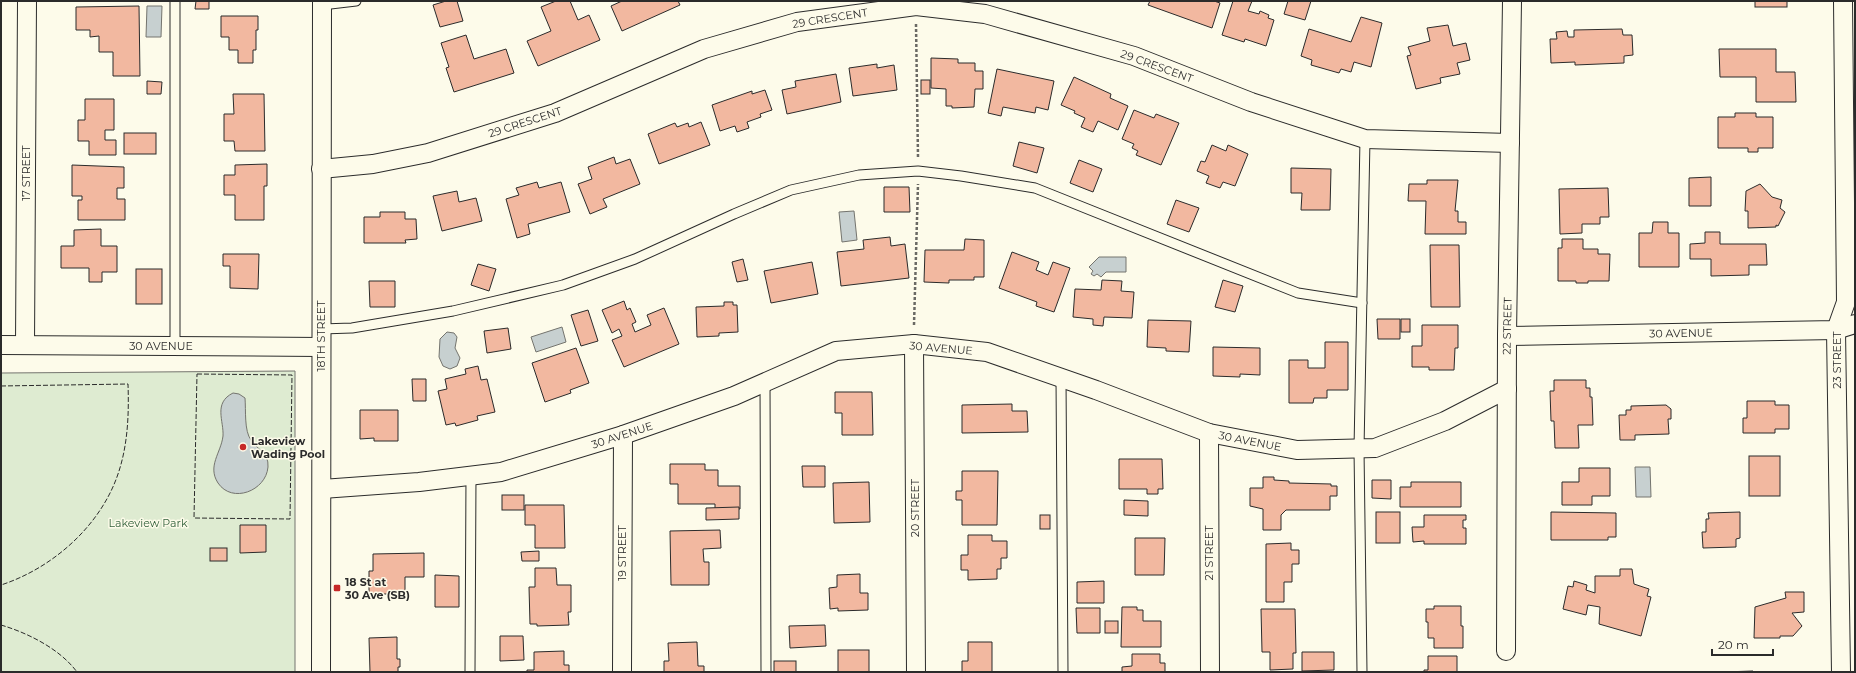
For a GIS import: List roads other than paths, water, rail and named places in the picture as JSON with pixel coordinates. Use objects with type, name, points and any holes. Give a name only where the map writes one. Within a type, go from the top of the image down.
[{"type":"street","name":"17 STREET","points":[[25,345],[27,1]]},
{"type":"street","name":"22 STREET","points":[[1506,651],[1507,336],[1512,1]]},
{"type":"street","name":"23 STREET","points":[[1841,672],[1836,330],[1846,302],[1843,1]]},
{"type":"street","name":"18TH STREET","points":[[321,672],[322,3]]},
{"type":"street","name":"29 CRESCENT","points":[[321,169],[373,164],[443,148],[555,113],[704,49],[797,22],[916,6],[985,14],[1134,56],[1251,102],[1365,139],[1510,143]]},
{"type":"street","name":"30 AVENUE","points":[[1507,336],[1836,330],[1855,324]]},
{"type":"street","name":"30 AVENUE","points":[[322,489],[419,482],[501,472],[623,435],[734,396],[836,351],[914,344],[987,352],[1209,433],[1297,450],[1375,448],[1445,421],[1507,389]]},
{"type":"street","name":"20 STREET","points":[[914,344],[916,672]]},
{"type":"street","name":"30 AVENUE","points":[[1,345],[321,347]]},
{"type":"street","name":"21 STREET","points":[[1209,433],[1210,672]]},
{"type":"street","name":"19 STREET","points":[[622,672],[623,435]]},
{"type":"lane","points":[[175,1],[175,346]]},
{"type":"lane","points":[[322,3],[356,1]]},
{"type":"lane","points":[[1362,672],[1359,449],[1365,139]]},
{"type":"lane","points":[[321,329],[352,328],[453,311],[563,285],[635,258],[791,190],[859,175],[918,171],[961,176],[1035,188],[1298,293],[1362,303]]},
{"type":"lane","points":[[1061,378],[1063,672]]},
{"type":"lane","points":[[766,382],[766,672]]},
{"type":"lane","points":[[470,672],[471,476]]},
{"type":"place","name":"Lakeview Wading Pool","points":[[243,447]]},
{"type":"place","name":"18 St at 30 Ave (SB)","points":[[337,588]]},
{"type":"park label","name":"Lakeview Park","points":[[148,523]]}]
